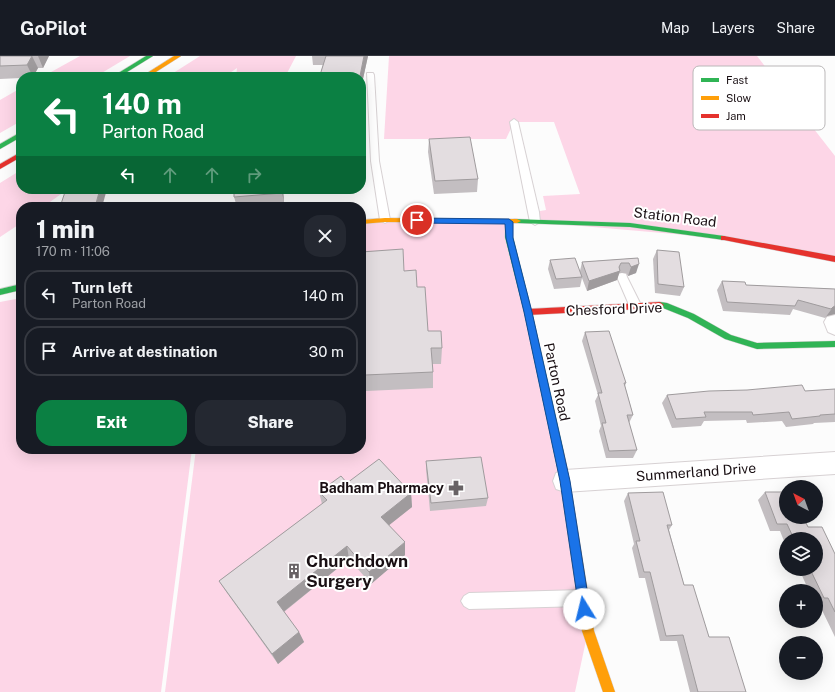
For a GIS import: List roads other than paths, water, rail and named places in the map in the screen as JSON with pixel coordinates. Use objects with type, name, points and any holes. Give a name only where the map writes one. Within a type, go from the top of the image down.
[{"type":"main road","points":[[123,72],[150,56]]},
{"type":"main road","points":[[152,72],[178,56]]},
{"type":"main road","points":[[0,147],[16,137]]},
{"type":"main road","points":[[0,168],[16,157]]},
{"type":"main road","points":[[366,222],[385,220],[509,222]]},
{"type":"main road","name":"Station Road","points":[[509,222],[630,226],[732,239],[835,259]]},
{"type":"main road","name":"Parton Road","points":[[509,222],[509,238],[528,312],[565,481],[588,631],[609,692]]},
{"type":"main road","points":[[0,292],[16,288]]},
{"type":"main road","name":"Chesford Drive","points":[[528,312],[664,306],[691,316],[728,337],[757,346],[835,344]]},
{"type":"street","name":"Summerland Drive","points":[[565,481],[832,469]]},
{"type":"lane","points":[[370,75],[375,161],[385,220]]},
{"type":"lane","points":[[514,122],[516,139],[534,212],[535,222]]},
{"type":"lane","points":[[622,277],[636,307]]},
{"type":"lane","points":[[469,602],[583,598]]},
{"type":"place","name":"Badham Pharmacy","points":[[456,488]]},
{"type":"place","name":"Churchdown Surgery","points":[[294,571]]}]
